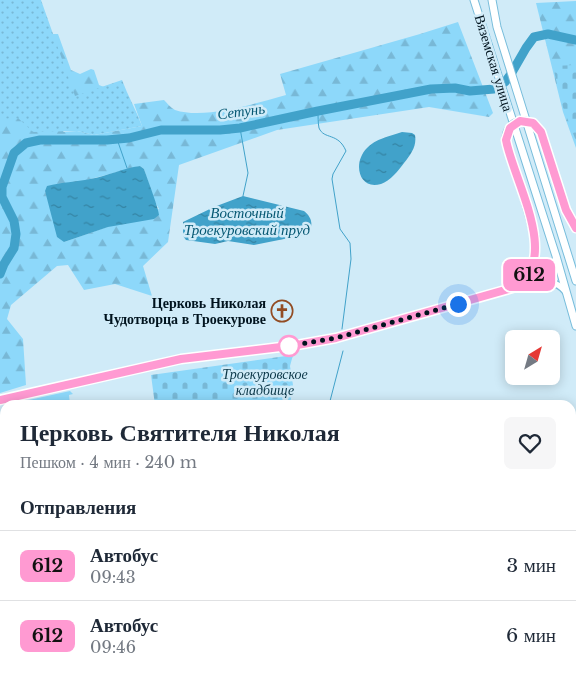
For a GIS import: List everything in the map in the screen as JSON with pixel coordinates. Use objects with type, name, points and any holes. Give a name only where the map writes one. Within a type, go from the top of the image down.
[{"type":"main road","name":"Вяземская улица","points":[[474,0],[556,256],[576,326]]},
{"type":"main road","name":"Вяземская улица","points":[[492,0],[497,27],[517,94],[576,281]]},
{"type":"main road","points":[[556,256],[556,266],[550,274],[545,275],[534,266],[535,237],[506,144],[507,134],[514,124],[523,121],[536,124],[542,135],[566,210],[576,228]]},
{"type":"main road","points":[[568,253],[576,263]]},
{"type":"street","points":[[534,266],[543,278],[560,286],[568,296]]},
{"type":"street","points":[[526,284],[532,278],[534,266]]},
{"type":"street","points":[[516,287],[526,279],[534,266]]},
{"type":"street","points":[[0,400],[181,359],[297,345],[336,338],[516,287],[550,274]]},
{"type":"street","points":[[526,284],[552,282]]},
{"type":"green space","points":[[0,0],[52,34],[58,34],[71,70],[80,74],[91,69],[94,70],[99,85],[104,87],[68,103]]},
{"type":"green space","points":[[0,0],[41,0],[75,96],[122,80],[142,126],[94,135],[77,131],[33,132],[18,118],[0,119]]},
{"type":"green space","points":[[576,1],[576,148],[563,112],[536,3]]},
{"type":"green space","points":[[458,22],[493,113],[489,117],[429,107],[277,130],[179,165],[168,242],[143,266],[152,296],[115,284],[84,290],[68,265],[57,266],[11,305],[7,319],[23,339],[26,385],[0,393],[0,87],[64,132],[77,131],[94,135],[142,126],[134,104],[164,100],[175,110],[187,113],[201,113],[246,106],[286,95],[280,74]],"holes":[[[140,166],[144,169],[154,200],[159,209],[64,242],[45,191]]]},
{"type":"green space","points":[[576,65],[576,141],[561,102],[553,66]]},
{"type":"green space","name":"Троекуровское кладбище","points":[[293,355],[290,366],[293,385],[291,400],[154,400],[151,375]]},
{"type":"green space","points":[[70,391],[73,394],[69,395],[70,400],[29,400]]},
{"type":"water","points":[[402,132],[415,135],[413,150],[409,156],[397,172],[388,180],[381,184],[373,185],[367,183],[360,174],[359,168],[362,154],[374,142]]},
{"type":"water","points":[[140,166],[144,169],[159,215],[154,219],[108,227],[64,242],[57,237],[45,191],[47,186],[97,178]]},
{"type":"water","name":"Восточный Троекуровский пруд","points":[[243,196],[304,211],[311,220],[310,231],[304,235],[254,245],[228,241],[215,244],[186,240],[183,236],[183,222]]},
{"type":"waterway","name":"Сетунь","points":[[0,274],[14,248],[16,234],[14,221],[2,197],[2,187],[14,153],[26,143],[40,140],[107,140],[129,138],[161,130],[240,128],[431,89],[455,88],[470,91],[494,89],[505,82],[534,37],[548,34],[576,40]]},
{"type":"waterway","points":[[318,111],[321,132],[339,141],[346,151],[332,179],[340,229],[350,243],[351,259],[342,329]]},
{"type":"waterway","points":[[240,128],[248,173],[243,196]]},
{"type":"waterway","points":[[117,139],[127,168]]},
{"type":"waterway","points":[[330,400],[343,351]]},
{"type":"bus line","name":"612","points":[[0,400],[181,359],[297,345],[336,338],[516,287],[528,275],[533,263],[535,247],[533,226],[506,144],[510,128],[520,121],[526,121],[538,126],[566,210],[576,228]]},
{"type":"place","name":"Церковь Николая Чудотворца в Троекурове","points":[[282,311]]},
{"type":"route","points":[[289,346],[336,338],[458,304]]}]
